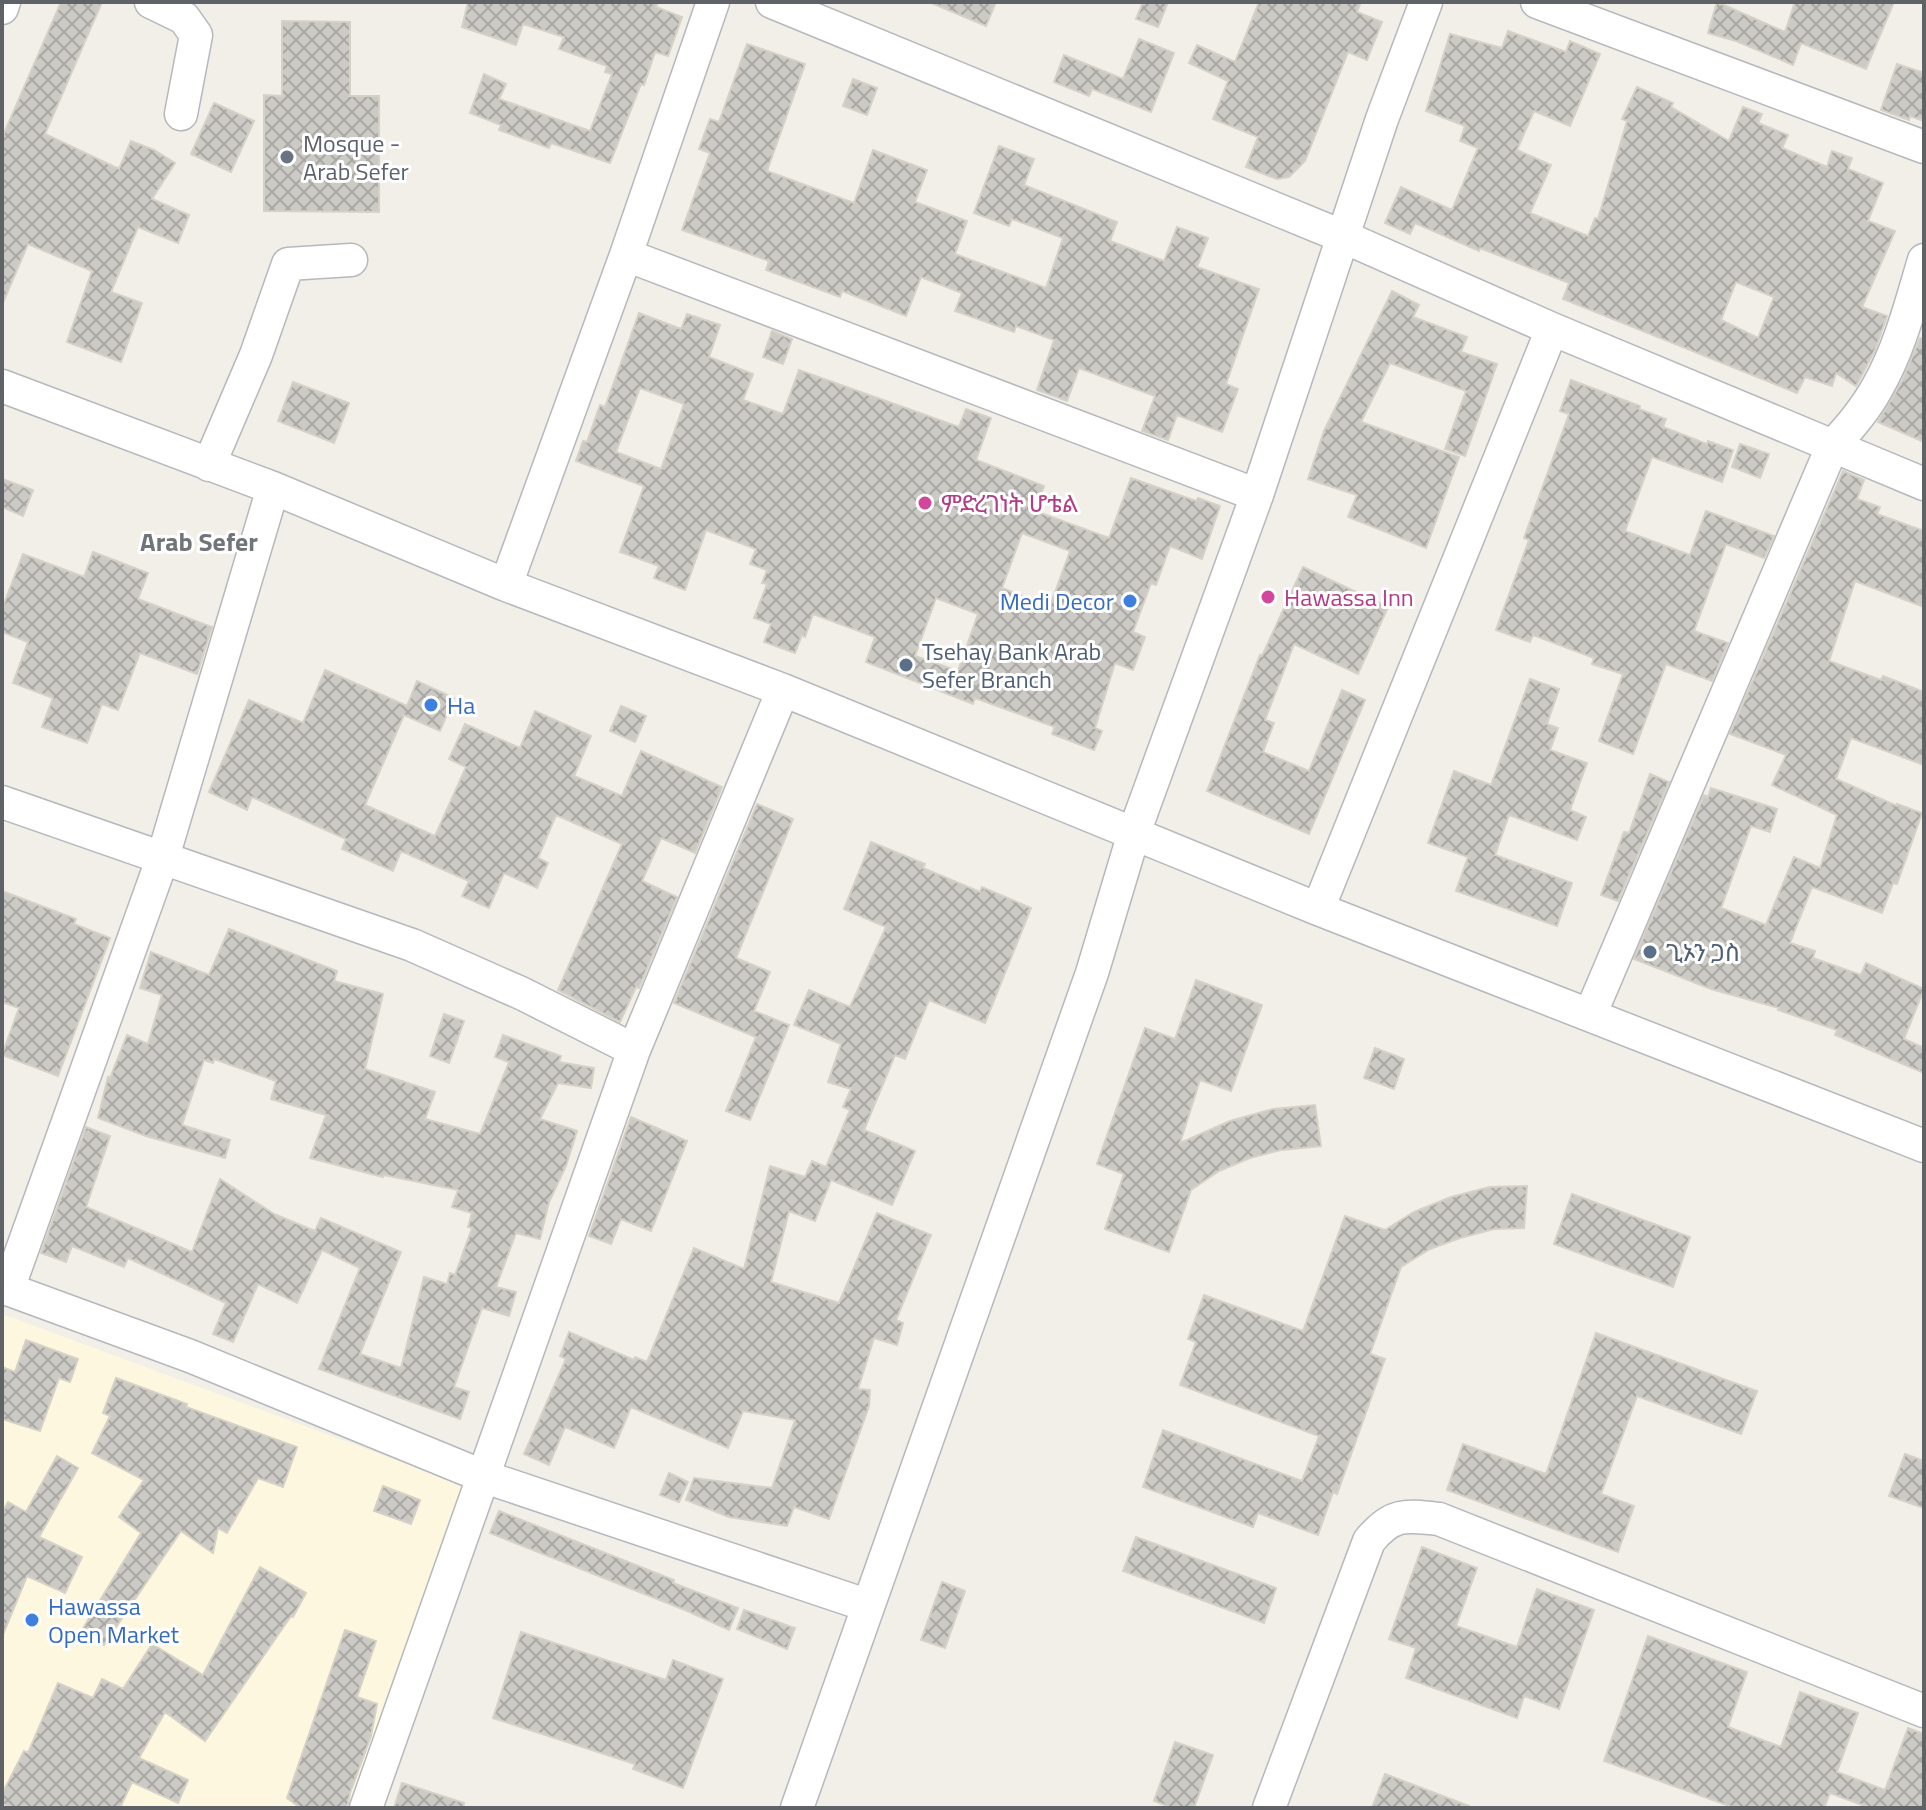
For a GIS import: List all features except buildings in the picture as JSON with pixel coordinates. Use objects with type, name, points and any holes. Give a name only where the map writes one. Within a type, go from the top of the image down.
[{"type":"street","points":[[2,8],[4,2]]},
{"type":"street","points":[[151,2],[184,18],[196,35],[181,114]]},
{"type":"street","points":[[506,585],[626,255],[713,2]]},
{"type":"street","points":[[772,2],[1344,237],[1552,329],[1924,484]]},
{"type":"street","points":[[797,1808],[866,1605],[1092,973],[1134,833],[1257,495],[1382,119],[1426,2]]},
{"type":"street","points":[[1537,2],[1924,147]]},
{"type":"street","points":[[626,255],[1257,495]]},
{"type":"street","points":[[209,465],[256,355],[288,264],[351,260]]},
{"type":"street","points":[[1590,1015],[1832,447],[1860,415],[1878,387],[1904,326],[1924,260]]},
{"type":"street","points":[[1318,909],[1552,329]]},
{"type":"street","points":[[2,386],[273,488],[506,585],[783,690],[1318,909],[1924,1146]]},
{"type":"street","points":[[273,488],[163,857],[5,1288],[190,1356],[485,1477],[866,1605]]},
{"type":"street","points":[[366,1808],[634,1050],[783,690]]},
{"type":"street","points":[[2,802],[412,945],[523,994],[634,1050]]},
{"type":"street","points":[[1269,1808],[1369,1541],[1383,1523],[1409,1515],[1439,1519],[1924,1711]]},
{"type":"shaded area","points":[[2,1314],[477,1490],[358,1808],[2,1808]]},
{"type":"place","name":"Mosque - Arab Sefer","points":[[287,157]]},
{"type":"place","name":"ምድረገነት ሆቴል","points":[[925,503]]},
{"type":"place","name":"Hawassa Inn","points":[[1268,597]]},
{"type":"place","name":"Medi Decor","points":[[1130,601]]},
{"type":"place","name":"Tsehay Bank Arab Sefer Branch","points":[[906,665]]},
{"type":"place","name":"Ha","points":[[431,705]]},
{"type":"place","name":"ጊኦን ጋስ","points":[[1650,952]]},
{"type":"place","name":"Hawassa Open Market","points":[[32,1620]]},
{"type":"district","name":"Arab Sefer","points":[[199,541]]}]
